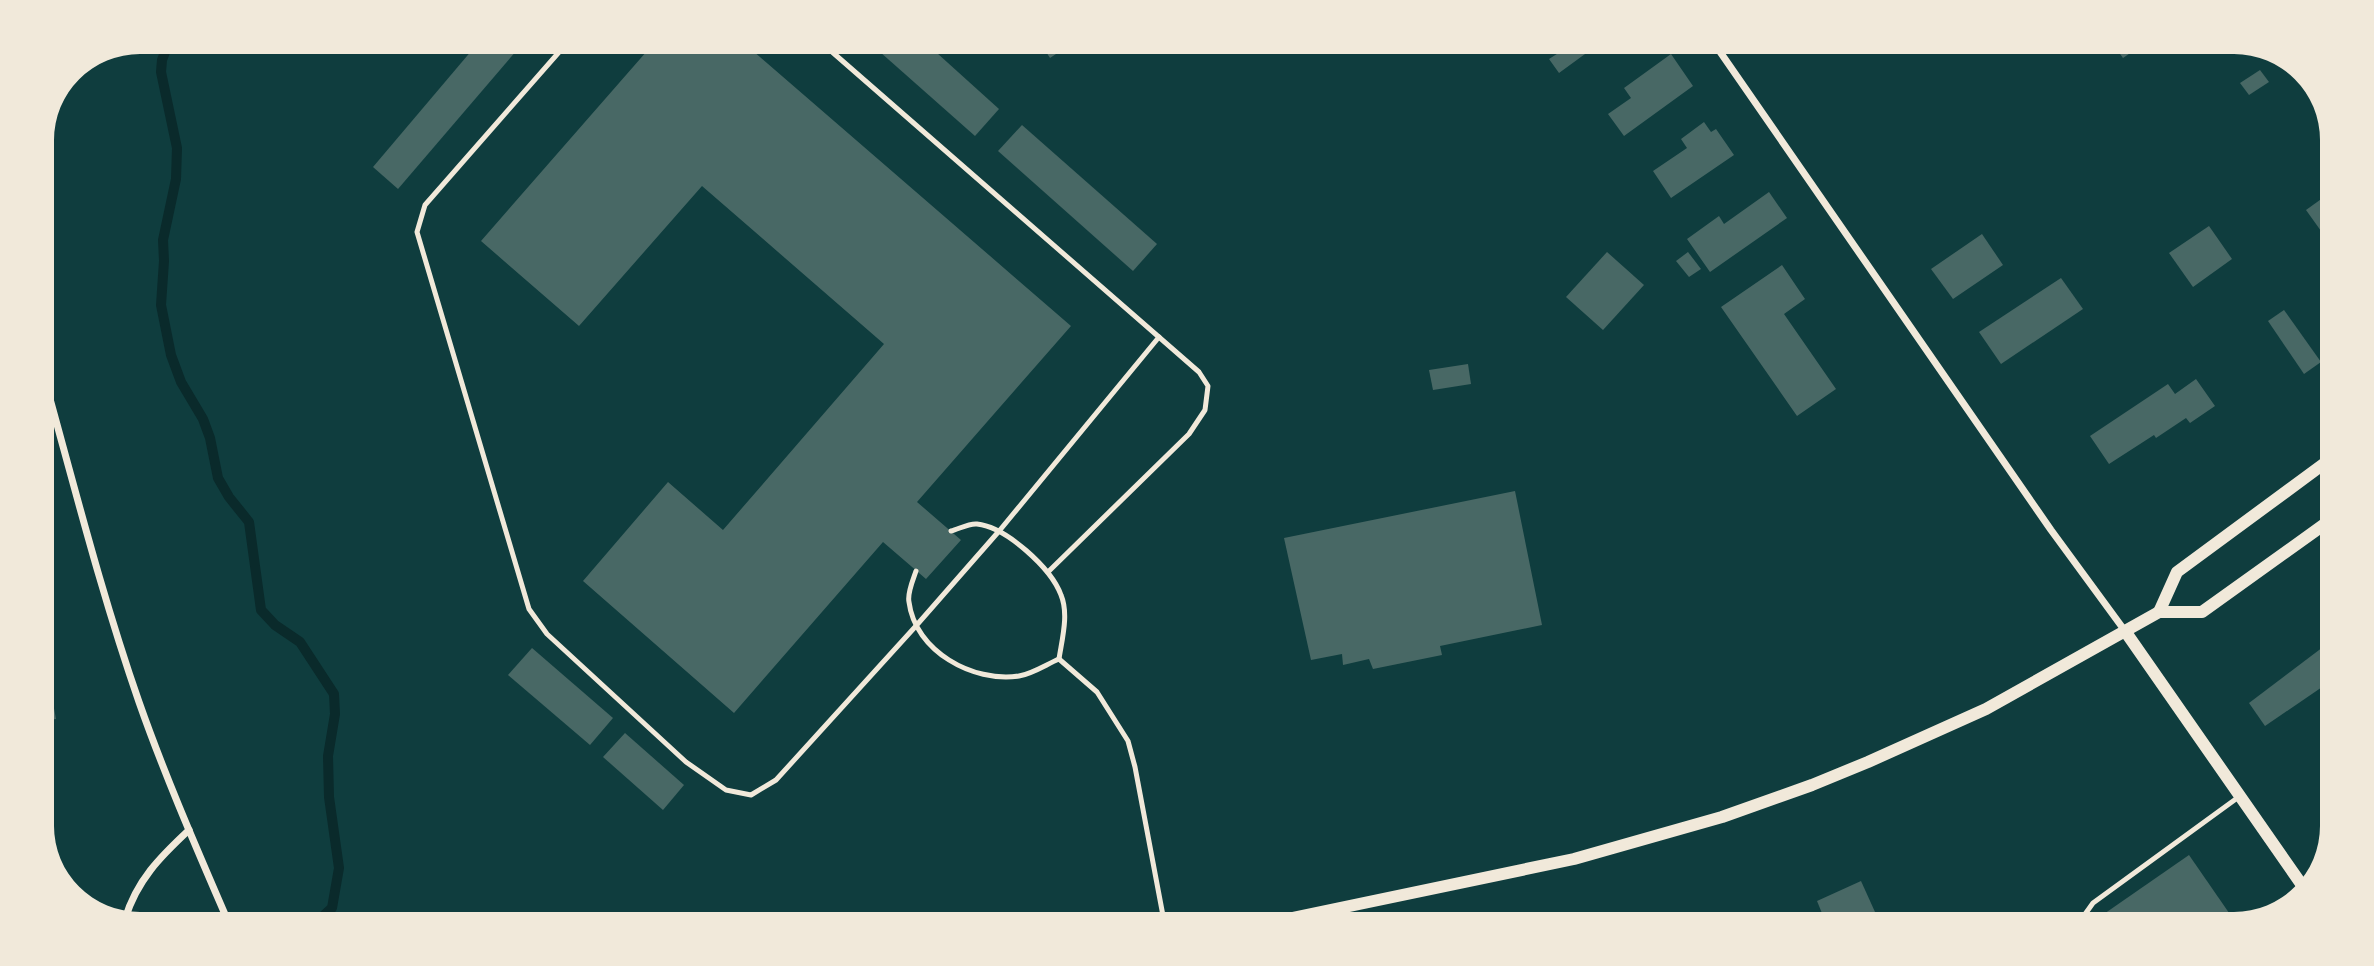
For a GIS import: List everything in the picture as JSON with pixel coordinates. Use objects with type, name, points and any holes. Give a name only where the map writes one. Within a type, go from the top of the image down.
[{"type":"street","points":[[1722,54],[2299,881]]},
{"type":"street","points":[[54,412],[124,657],[189,830],[224,912]]},
{"type":"street","points":[[2160,612],[2177,572],[2320,467]]},
{"type":"street","points":[[1321,912],[1574,859],[1722,817],[1812,785],[1986,709],[2160,612],[2202,612],[2320,528]]},
{"type":"street","points":[[128,911],[136,890],[147,873],[189,830]]},
{"type":"lane","points":[[557,54],[425,205],[416,232],[528,609],[547,634],[686,762],[726,790],[751,795],[776,780],[1000,530],[1159,337]]},
{"type":"lane","points":[[834,54],[1199,372],[1208,386],[1205,410],[1189,435],[1048,572]]},
{"type":"lane","points":[[951,531],[975,523],[1000,530],[1048,572],[1062,596],[1065,621],[1059,659]]},
{"type":"lane","points":[[916,571],[908,600],[915,627],[946,659],[983,675],[1020,676],[1059,659]]},
{"type":"lane","points":[[1059,659],[1097,692],[1128,741],[1162,912]]},
{"type":"lane","points":[[2087,912],[2093,904],[2240,796]]},
{"type":"building","points":[[469,54],[514,54],[398,189],[373,167]]},
{"type":"building","points":[[644,54],[757,54],[1071,326],[917,502],[961,540],[926,579],[883,542],[734,713],[583,581],[668,482],[723,530],[884,344],[702,186],[579,326],[481,241]]},
{"type":"building","points":[[882,54],[938,54],[999,109],[975,136]]},
{"type":"building","points":[[1557,54],[1585,54],[1559,73],[1549,59]]},
{"type":"building","points":[[1671,54],[1693,86],[1624,136],[1608,114],[1631,98],[1624,88]]},
{"type":"building","points":[[2260,70],[2269,82],[2249,95],[2240,83]]},
{"type":"building","points":[[1704,122],[1711,132],[1716,129],[1734,155],[1671,198],[1653,171],[1687,148],[1681,139]]},
{"type":"building","points":[[1022,125],[1157,244],[1133,271],[998,151]]},
{"type":"building","points":[[1769,192],[1787,218],[1710,272],[1687,239],[1719,216],[1724,224]]},
{"type":"building","points":[[2320,200],[2320,230],[2306,210]]},
{"type":"building","points":[[2209,226],[2232,259],[2193,287],[2169,253]]},
{"type":"building","points":[[1982,234],[2003,265],[1953,299],[1931,269]]},
{"type":"building","points":[[1607,252],[1644,285],[1603,330],[1566,297]]},
{"type":"building","points":[[1688,252],[1701,269],[1689,277],[1676,261]]},
{"type":"building","points":[[1782,265],[1805,299],[1784,314],[1836,389],[1797,416],[1721,307]]},
{"type":"building","points":[[2061,278],[2083,309],[2001,364],[1979,332]]},
{"type":"building","points":[[2284,310],[2320,363],[2304,374],[2268,321]]},
{"type":"building","points":[[1468,364],[1471,384],[1433,390],[1429,370]]},
{"type":"building","points":[[2196,379],[2215,406],[2190,423],[2186,418],[2156,438],[2154,435],[2109,464],[2090,436],[2168,384],[2175,394]]},
{"type":"building","points":[[1515,491],[1542,625],[1440,646],[1442,655],[1373,669],[1369,659],[1343,665],[1342,654],[1311,660],[1284,538]]},
{"type":"building","points":[[532,648],[613,718],[590,745],[508,675]]},
{"type":"building","points":[[2320,649],[2320,688],[2265,726],[2249,703]]},
{"type":"building","points":[[625,733],[684,785],[663,810],[603,757]]},
{"type":"building","points":[[2189,855],[2228,912],[2107,912]]},
{"type":"building","points":[[1861,881],[1875,912],[1822,912],[1817,901]]},
{"type":"waterway","points":[[164,54],[161,72],[177,148],[176,179],[163,240],[161,305],[171,355],[181,382],[203,419],[210,438],[218,478],[249,522],[261,610],[275,625],[300,642],[334,694],[335,714],[328,756],[329,797],[339,868],[332,908],[328,912]]}]
